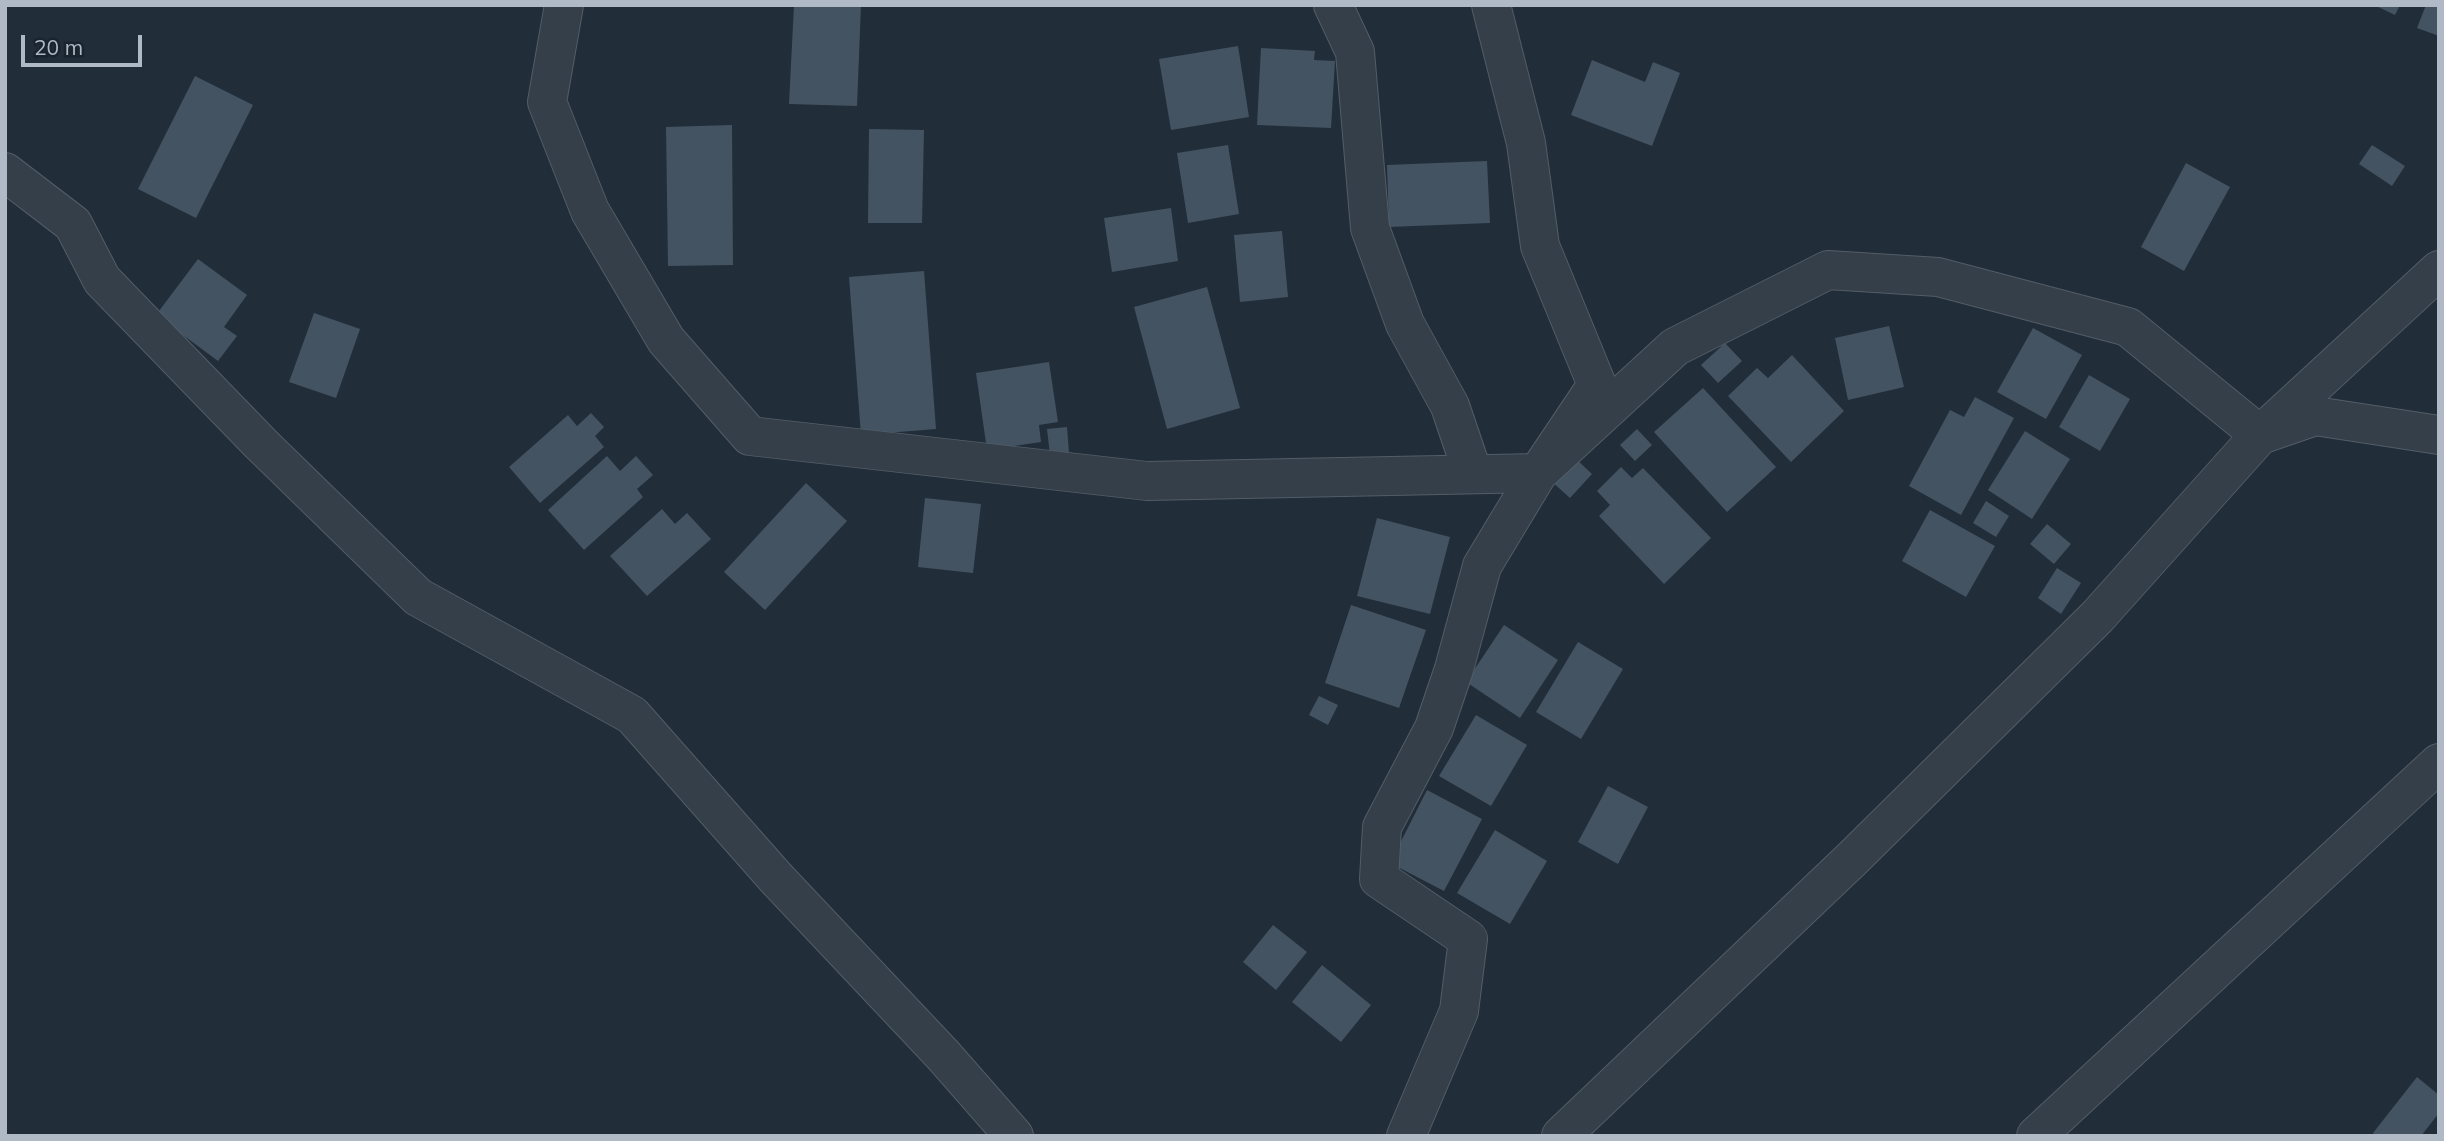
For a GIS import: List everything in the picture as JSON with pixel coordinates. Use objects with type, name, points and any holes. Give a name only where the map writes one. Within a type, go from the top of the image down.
[{"type":"street","points":[[564,5],[547,102],[590,211],[666,340],[750,436],[1147,481],[1538,473],[1675,347],[1828,270],[1938,277],[2128,327],[2260,435]]},
{"type":"street","points":[[1334,5],[1355,52],[1370,228],[1405,324],[1450,406],[1473,474]]},
{"type":"street","points":[[1406,1136],[1459,1011],[1468,939],[1379,879],[1382,827],[1434,728],[1454,669],[1482,566],[1538,473],[1597,386],[1540,246],[1526,143],[1491,5]]},
{"type":"street","points":[[5,172],[73,224],[102,280],[260,443],[418,597],[632,715],[776,878],[943,1055],[1014,1136]]},
{"type":"street","points":[[1561,1136],[1853,859],[2097,617],[2260,435],[2439,270]]},
{"type":"street","points":[[2260,435],[2315,416],[2439,435]]},
{"type":"street","points":[[2036,1136],[2439,763]]},
{"type":"building","points":[[794,5],[861,5],[857,106],[789,104]]},
{"type":"building","points":[[2374,5],[2400,5],[2395,15]]},
{"type":"building","points":[[2426,5],[2439,5],[2439,36],[2417,28]]},
{"type":"building","points":[[1238,46],[1249,117],[1171,130],[1159,59]]},
{"type":"building","points":[[1261,48],[1315,51],[1314,60],[1335,61],[1331,128],[1257,125]]},
{"type":"building","points":[[1592,60],[1645,82],[1653,62],[1680,73],[1652,146],[1571,115]]},
{"type":"building","points":[[195,76],[253,105],[196,218],[138,189]]},
{"type":"building","points":[[732,125],[733,265],[668,266],[666,127]]},
{"type":"building","points":[[869,129],[924,130],[922,223],[868,223]]},
{"type":"building","points":[[1228,145],[1239,214],[1188,223],[1177,153]]},
{"type":"building","points":[[2372,145],[2405,166],[2392,186],[2359,164]]},
{"type":"building","points":[[1487,161],[1490,223],[1389,227],[1387,165]]},
{"type":"building","points":[[2186,163],[2230,187],[2184,271],[2141,247]]},
{"type":"building","points":[[1171,208],[1178,261],[1112,272],[1104,218]]},
{"type":"building","points":[[1282,231],[1288,297],[1240,302],[1234,235]]},
{"type":"building","points":[[198,259],[247,295],[224,327],[237,336],[218,361],[156,315]]},
{"type":"building","points":[[924,271],[936,429],[861,435],[849,277]]},
{"type":"building","points":[[1207,287],[1240,408],[1167,429],[1134,307]]},
{"type":"building","points":[[314,313],[360,329],[336,398],[289,382]]},
{"type":"building","points":[[1889,326],[1904,387],[1848,400],[1835,338]]},
{"type":"building","points":[[2033,328],[2082,355],[2046,419],[1997,392]]},
{"type":"building","points":[[1725,343],[1742,361],[1718,383],[1701,365]]},
{"type":"building","points":[[1792,355],[1844,411],[1791,462],[1728,396],[1757,368],[1768,378]]},
{"type":"building","points":[[1049,362],[1058,422],[1039,425],[1041,442],[987,450],[976,373]]},
{"type":"building","points":[[2089,375],[2130,399],[2100,451],[2059,427]]},
{"type":"building","points":[[1703,388],[1776,467],[1727,512],[1654,432]]},
{"type":"building","points":[[1975,397],[2014,418],[1961,515],[1909,486],[1950,410],[1964,417]]},
{"type":"building","points":[[591,413],[604,427],[595,436],[604,447],[540,503],[509,467],[568,415],[577,426]]},
{"type":"building","points":[[1067,427],[1069,453],[1050,455],[1047,429]]},
{"type":"building","points":[[1637,429],[1652,445],[1635,461],[1620,445]]},
{"type":"building","points":[[2025,431],[2070,459],[2032,519],[1988,490]]},
{"type":"building","points":[[607,456],[620,471],[636,456],[653,475],[637,489],[643,497],[584,550],[548,510]]},
{"type":"building","points":[[1574,457],[1592,474],[1570,498],[1551,481]]},
{"type":"building","points":[[1621,467],[1632,478],[1643,468],[1711,538],[1664,584],[1599,516],[1610,505],[1597,491]]},
{"type":"building","points":[[806,483],[847,521],[765,610],[724,572]]},
{"type":"building","points":[[925,498],[981,504],[973,573],[918,567]]},
{"type":"building","points":[[1986,501],[2009,516],[1996,537],[1973,523]]},
{"type":"building","points":[[662,509],[675,524],[687,513],[711,539],[647,596],[610,556]]},
{"type":"building","points":[[1930,510],[1995,546],[1966,597],[1902,561]]},
{"type":"building","points":[[1377,518],[1450,537],[1430,614],[1357,596]]},
{"type":"building","points":[[2047,524],[2071,544],[2054,564],[2030,544]]},
{"type":"building","points":[[2057,568],[2081,583],[2061,614],[2038,598]]},
{"type":"building","points":[[1351,605],[1426,630],[1399,708],[1325,683]]},
{"type":"building","points":[[1504,625],[1558,660],[1520,718],[1466,682]]},
{"type":"building","points":[[1578,642],[1623,669],[1581,739],[1536,712]]},
{"type":"building","points":[[1319,696],[1338,705],[1328,725],[1309,715]]},
{"type":"building","points":[[1476,715],[1527,745],[1491,806],[1439,776]]},
{"type":"building","points":[[1608,786],[1648,807],[1618,864],[1578,842]]},
{"type":"building","points":[[1427,790],[1482,819],[1444,891],[1390,863]]},
{"type":"building","points":[[1495,830],[1547,861],[1510,924],[1457,893]]},
{"type":"building","points":[[1273,925],[1307,952],[1276,990],[1243,962]]},
{"type":"building","points":[[1322,965],[1371,1005],[1341,1042],[1292,1002]]},
{"type":"building","points":[[2417,1077],[2439,1095],[2439,1113],[2421,1136],[2376,1136],[2373,1133]]}]
